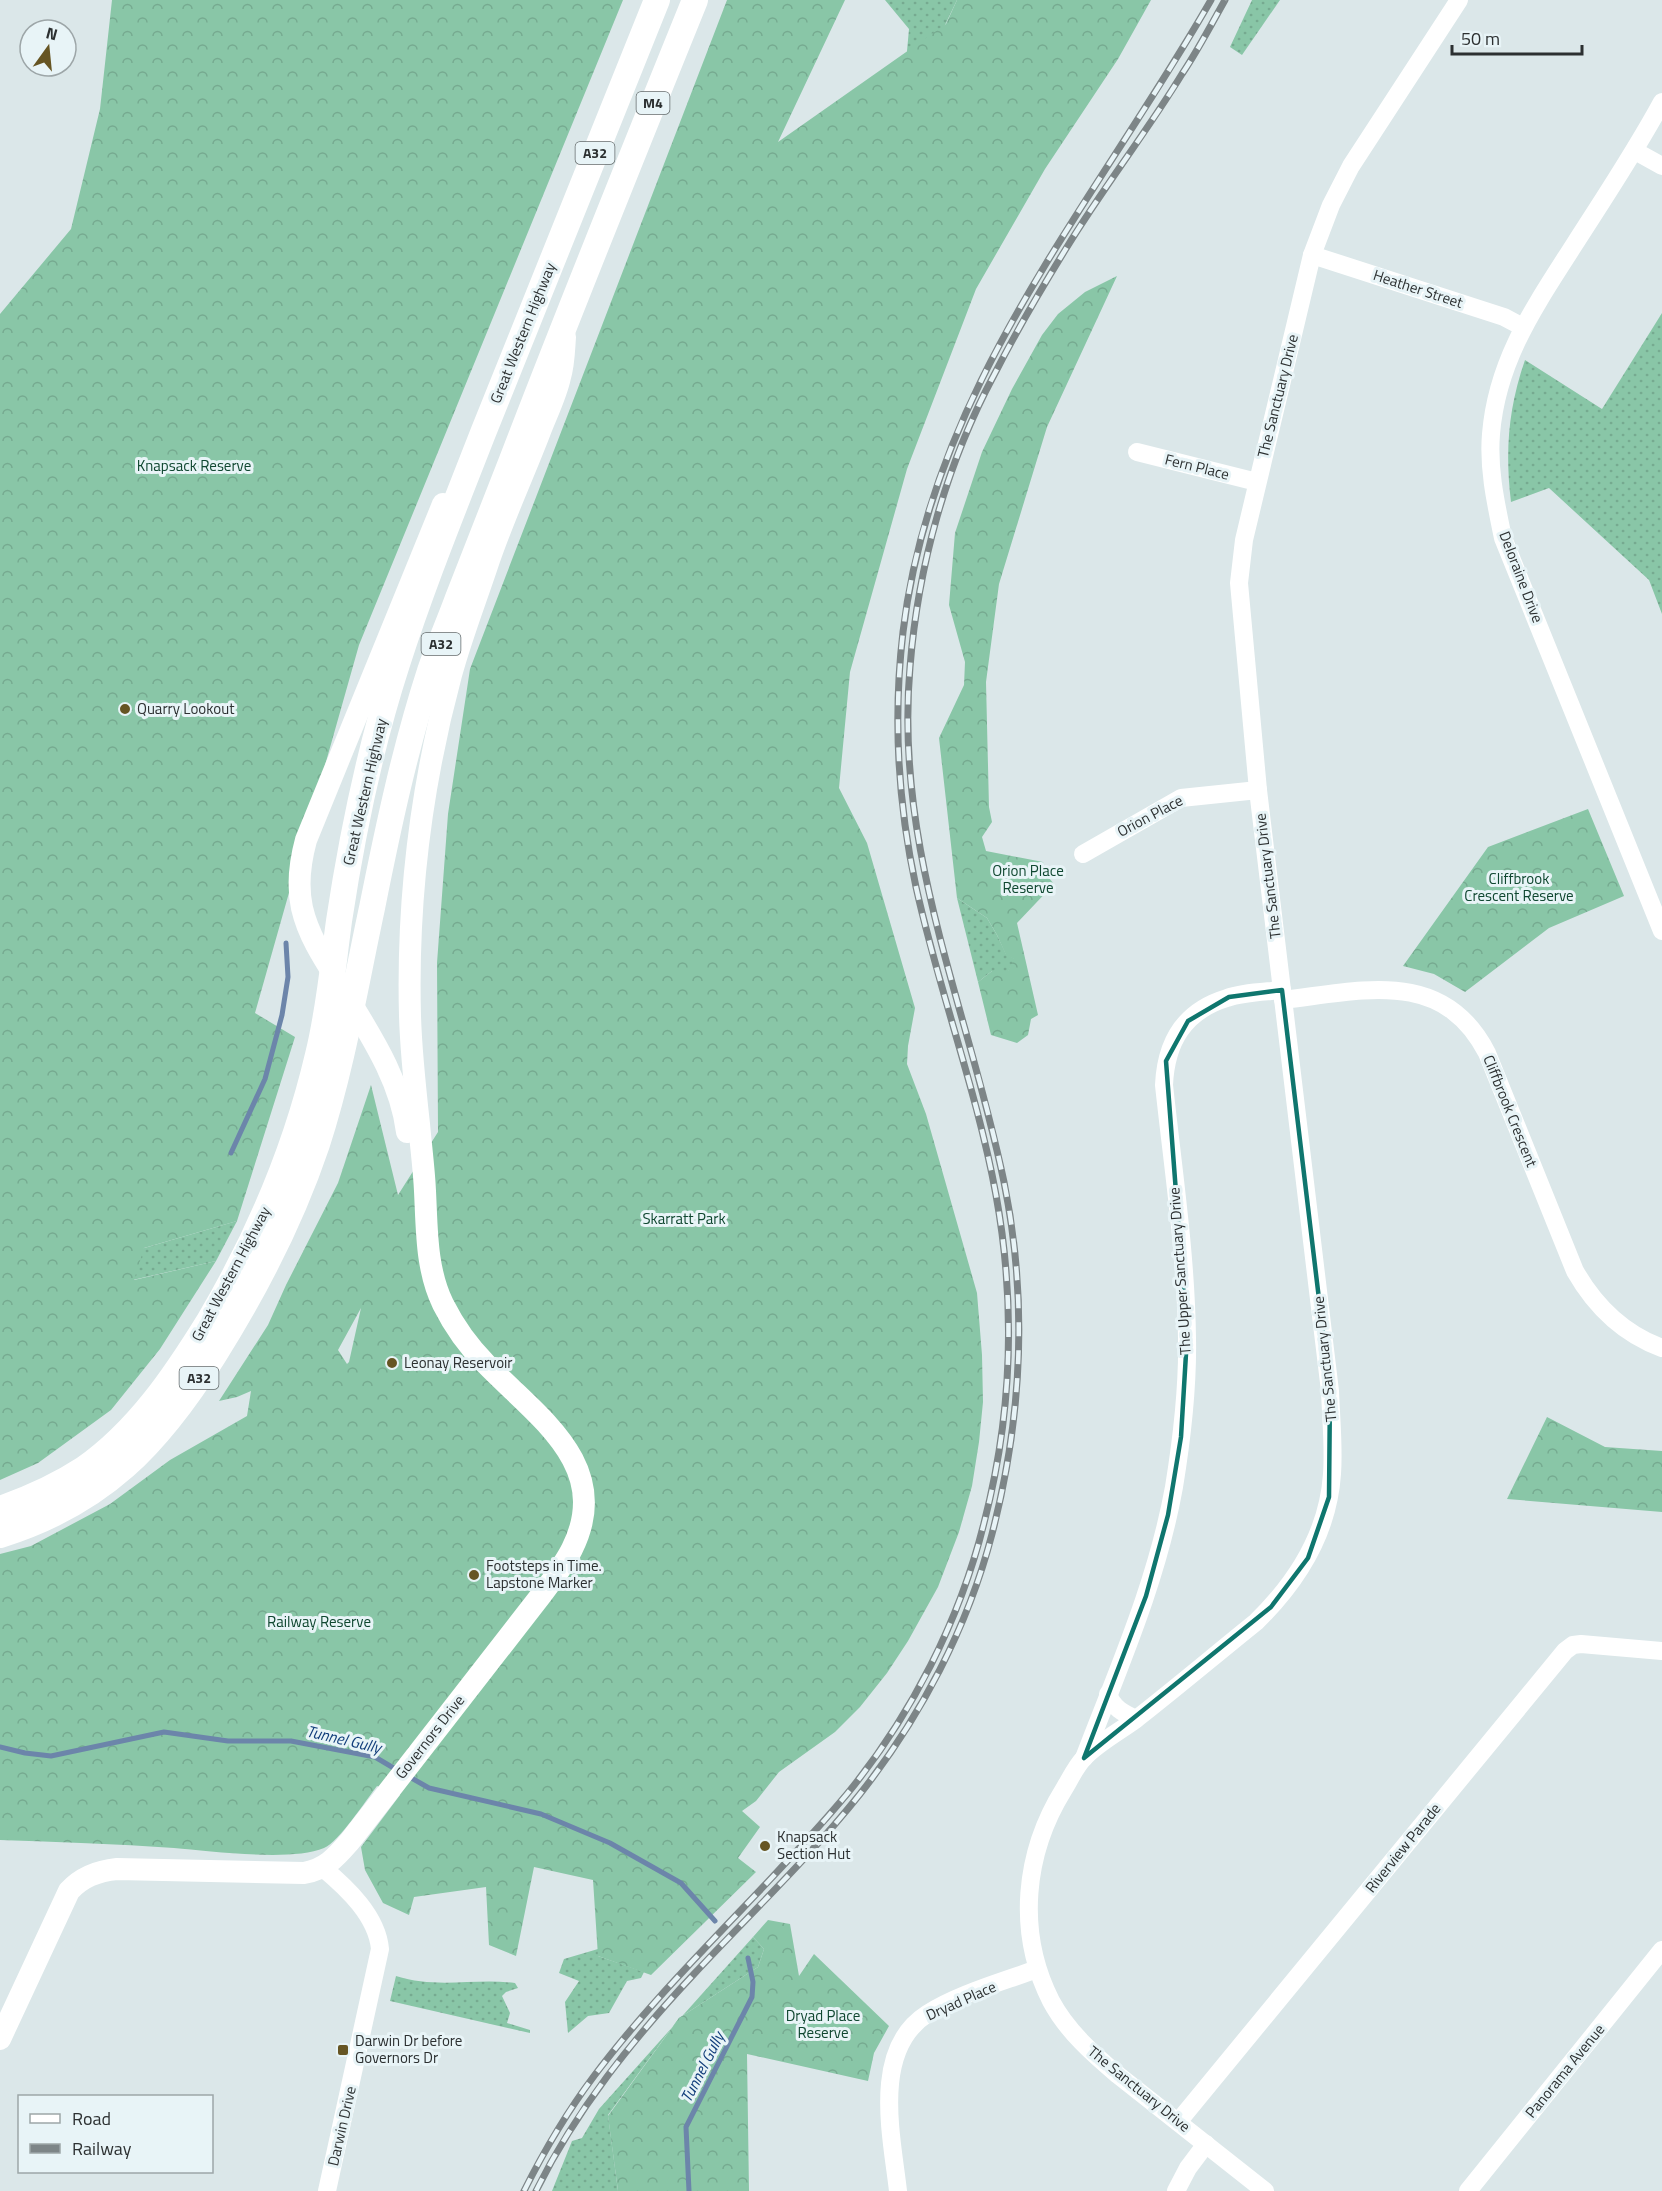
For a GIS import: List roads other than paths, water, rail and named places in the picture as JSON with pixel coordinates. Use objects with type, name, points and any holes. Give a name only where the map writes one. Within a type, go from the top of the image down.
[{"type":"highway","name":"Great Western Highway","points":[[0,1509],[25,1501],[84,1469],[151,1407],[192,1348],[222,1299],[252,1242],[288,1158],[319,1053],[347,874],[370,760],[395,669],[420,597],[533,306],[657,0]]},
{"type":"highway","name":"M4","points":[[610,206],[695,0]]},
{"type":"highway","name":"Great Western Highway","points":[[0,1535],[37,1522],[64,1509],[120,1471],[163,1429],[200,1377],[249,1294],[292,1206],[316,1147],[348,1031],[371,909],[403,767],[431,670],[610,206]]},
{"type":"main road","points":[[427,1245],[414,1190],[407,1128],[399,1097],[371,1037],[308,927],[299,891],[300,863],[310,830],[505,354],[533,306]]},
{"type":"main road","points":[[427,1245],[425,1189],[411,1031],[410,981],[416,869],[425,794],[451,675],[489,559],[559,381],[567,317]]},
{"type":"main road","name":"Governors Drive","points":[[322,1868],[350,1841],[563,1565],[578,1536],[582,1519],[584,1496],[578,1471],[564,1442],[478,1356],[459,1332],[438,1292],[427,1245]]},
{"type":"main road","points":[[0,2039],[69,1891],[85,1877],[105,1870],[117,1869],[295,1874],[322,1868]]},
{"type":"street","name":"The Sanctuary Drive","points":[[1265,2191],[1095,2056],[1068,2027],[1052,2003],[1037,1969],[1029,1922],[1030,1887],[1035,1854],[1053,1808],[1084,1758],[1256,1623],[1298,1574],[1308,1558],[1324,1520],[1329,1497],[1333,1450],[1330,1391],[1258,790],[1239,583],[1244,540],[1312,255],[1331,205],[1351,166],[1460,0]]},
{"type":"street","name":"Deloraine Drive","points":[[1662,102],[1635,150],[1522,327],[1501,383],[1491,435],[1493,484],[1503,538],[1662,931]]},
{"type":"street","points":[[1635,150],[1662,166]]},
{"type":"street","name":"Heather Street","points":[[1312,255],[1504,317],[1522,327]]},
{"type":"street","name":"Fern Place","points":[[1137,452],[1257,482]]},
{"type":"street","name":"Orion Place","points":[[1083,854],[1181,798],[1258,790]]},
{"type":"street","name":"Cliffbrook Crescent","points":[[1282,995],[1393,989],[1434,1000],[1464,1021],[1478,1037],[1487,1053],[1575,1271],[1584,1287],[1595,1301],[1622,1326],[1640,1338],[1662,1348]]},
{"type":"street","name":"The Upper Sanctuary Drive","points":[[1084,1758],[1128,1646],[1154,1569],[1174,1487],[1185,1398],[1186,1315],[1164,1085],[1166,1061],[1179,1030],[1196,1013],[1207,1006],[1228,997],[1282,995]]},
{"type":"street","name":"Riverview Parade","points":[[1178,2122],[1565,1651],[1573,1645],[1581,1644],[1662,1651]]},
{"type":"street","points":[[1108,1694],[1111,1703],[1118,1710],[1136,1719]]},
{"type":"street","name":"Darwin Drive","points":[[322,1868],[359,1902],[377,1935],[380,1949],[327,2191]]},
{"type":"street","name":"Panorama Avenue","points":[[1468,2191],[1662,1950]]},
{"type":"street","name":"Dryad Place","points":[[898,2191],[889,2090],[891,2072],[905,2038],[917,2022],[942,2006],[1037,1969]]},
{"type":"street","points":[[1176,2191],[1188,2168],[1206,2144]]},
{"type":"waterway","points":[[231,1153],[265,1079],[282,1015],[288,977],[286,943]]},
{"type":"waterway","name":"Tunnel Gully","points":[[0,1747],[51,1756],[164,1732],[228,1741],[291,1741],[375,1757],[397,1770]]},
{"type":"waterway","name":"Tunnel Gully","points":[[408,1776],[429,1788],[541,1814],[610,1843],[681,1883],[715,1921]]},
{"type":"waterway","name":"Tunnel Gully","points":[[689,2191],[686,2127],[752,1997],[753,1982],[748,1958]]},
{"type":"railway","points":[[524,2191],[574,2104],[623,2039],[686,1968],[816,1830],[870,1764],[912,1700],[930,1666],[947,1631],[974,1559],[993,1482],[1005,1401],[1008,1360],[1006,1277],[996,1195],[988,1156],[925,926],[910,856],[899,760],[898,696],[903,632],[920,543],[947,459],[982,379],[1024,301],[1069,226],[1211,0]]},
{"type":"railway","points":[[536,2191],[587,2104],[649,2024],[820,1841],[882,1765],[922,1703],[940,1670],[956,1637],[982,1569],[992,1534],[1010,1447],[1018,1359],[1019,1315],[1016,1270],[1012,1226],[1004,1182],[923,865],[913,800],[908,735],[910,667],[914,629],[927,554],[937,517],[948,480],[977,409],[1029,311],[1067,247],[1168,96],[1225,0]]},
{"type":"place","name":"Quarry Lookout","points":[[125,709]]},
{"type":"place","name":"Leonay Reservoir","points":[[392,1363]]},
{"type":"place","name":"Footsteps in Time. Lapstone Marker","points":[[474,1575]]},
{"type":"place","name":"Knapsack Section Hut","points":[[765,1846]]},
{"type":"place","name":"Darwin Dr before Governors Dr","points":[[343,2050]]},
{"type":"park label","name":"Knapsack Reserve","points":[[194,466]]},
{"type":"park label","name":"Orion Place Reserve","points":[[1028,880]]},
{"type":"park label","name":"Cliffbrook Crescent Reserve","points":[[1519,888]]},
{"type":"park label","name":"Skarratt Park","points":[[684,1219]]},
{"type":"park label","name":"Railway Reserve","points":[[319,1622]]},
{"type":"park label","name":"Dryad Place Reserve","points":[[823,2024]]}]
